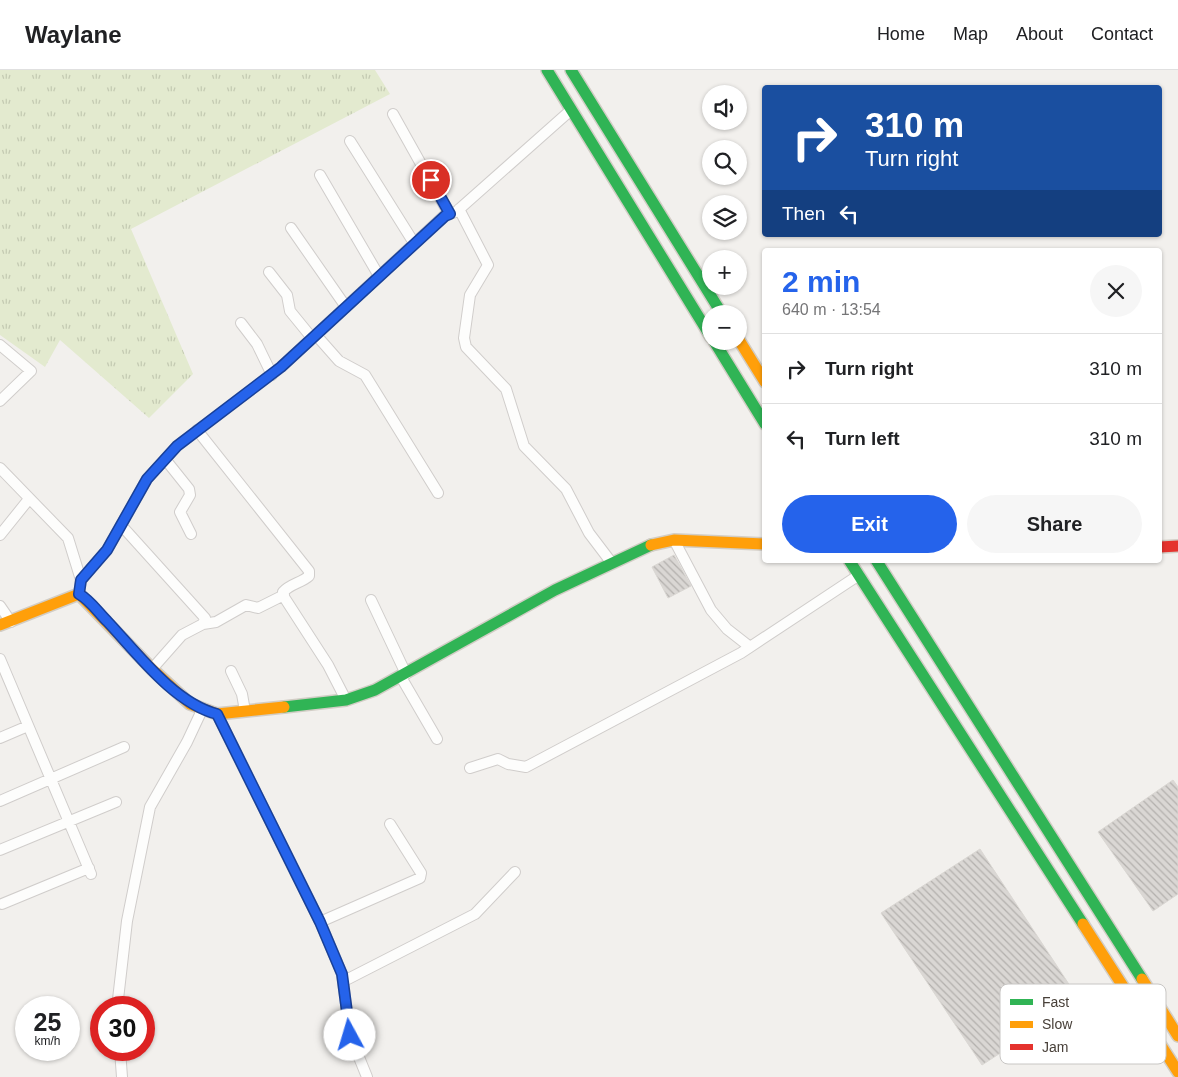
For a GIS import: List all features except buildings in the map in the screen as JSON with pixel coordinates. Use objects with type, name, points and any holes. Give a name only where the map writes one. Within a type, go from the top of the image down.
[{"type":"main road","points":[[547,70],[702,322]]},
{"type":"main road","points":[[571,70],[716,305]]},
{"type":"main road","points":[[720,350],[762,419]]},
{"type":"main road","points":[[745,350],[762,377]]},
{"type":"main road","points":[[6,623],[79,594],[152,669],[190,704],[217,714],[245,712],[346,700],[375,690],[555,590],[611,562],[653,544],[674,540],[762,544]]},
{"type":"main road","points":[[1162,547],[1178,546]]},
{"type":"main road","points":[[851,563],[1122,984]]},
{"type":"main road","points":[[878,563],[1145,984]]},
{"type":"main road","points":[[1166,1017],[1178,1036]]},
{"type":"main road","points":[[1166,1053],[1178,1072]]},
{"type":"street","points":[[81,580],[107,550],[147,479],[183,440],[272,375],[414,243],[572,110]]},
{"type":"street","points":[[393,114],[488,265],[470,296],[464,338],[466,347],[506,389],[524,446],[566,489],[589,533],[611,562]]},
{"type":"street","points":[[350,140],[414,243]]},
{"type":"street","points":[[320,175],[379,276]]},
{"type":"street","points":[[290,228],[346,306]]},
{"type":"street","points":[[269,272],[287,295],[290,311],[339,362],[365,375],[438,493]]},
{"type":"street","points":[[241,323],[257,344],[272,375]]},
{"type":"street","points":[[0,345],[31,371],[0,402]]},
{"type":"street","points":[[197,430],[308,571],[309,576],[306,579],[286,588],[283,592],[328,665],[346,700]]},
{"type":"street","points":[[165,459],[190,489],[190,495],[180,512],[191,534]]},
{"type":"street","points":[[0,468],[68,538],[81,580],[79,594]]},
{"type":"street","points":[[0,535],[29,499]]},
{"type":"street","points":[[121,525],[205,618],[203,624]]},
{"type":"street","points":[[674,540],[711,610],[728,629],[750,646]]},
{"type":"street","points":[[470,768],[498,759],[508,764],[526,767],[750,646],[859,575]]},
{"type":"street","points":[[152,669],[182,635],[203,624],[216,622],[246,605],[258,608],[284,595]]},
{"type":"street","points":[[371,600],[403,676],[437,739]]},
{"type":"street","points":[[0,606],[6,623]]},
{"type":"street","points":[[0,659],[3,672],[51,778],[90,871],[2,904]]},
{"type":"street","points":[[231,671],[242,694],[245,712]]},
{"type":"street","points":[[118,996],[127,921],[150,806],[187,742],[202,710]]},
{"type":"street","points":[[217,714],[320,922],[344,981],[350,1035],[353,1047],[367,1077]]},
{"type":"street","points":[[0,738],[28,726]]},
{"type":"street","points":[[0,801],[124,747]]},
{"type":"street","points":[[0,850],[116,802]]},
{"type":"street","points":[[320,922],[420,878],[420,873],[390,824]]},
{"type":"street","points":[[344,981],[475,914],[515,872]]},
{"type":"street","points":[[121,1061],[122,1077]]},
{"type":"green space","points":[[0,70],[375,70],[390,94],[131,229],[193,374],[149,418],[60,340],[45,367],[0,335]]},
{"type":"traffic: fast","points":[[547,70],[702,322]]},
{"type":"traffic: fast","points":[[571,70],[716,305]]},
{"type":"traffic: fast","points":[[720,350],[762,419]]},
{"type":"traffic: fast","points":[[284,707],[346,700],[375,690],[555,590],[651,545]]},
{"type":"traffic: fast","points":[[851,563],[1083,924]]},
{"type":"traffic: fast","points":[[878,563],[1142,979]]},
{"type":"traffic: slow","points":[[745,350],[762,377]]},
{"type":"traffic: slow","points":[[651,545],[674,540],[762,544]]},
{"type":"traffic: slow","points":[[0,625],[79,594],[152,669],[190,704],[217,714],[284,707]]},
{"type":"traffic: slow","points":[[1083,924],[1122,984]]},
{"type":"traffic: slow","points":[[1142,979],[1145,984]]},
{"type":"traffic: slow","points":[[1166,1017],[1178,1036]]},
{"type":"traffic: slow","points":[[1166,1053],[1178,1072]]},
{"type":"traffic: jam","points":[[1162,547],[1178,546]]},
{"type":"route","points":[[350,1035],[346,989],[342,974],[320,922],[217,714],[190,704],[152,669],[79,594],[81,580],[107,550],[147,479],[177,446],[281,367],[446,214],[450,214],[431,180]]}]
